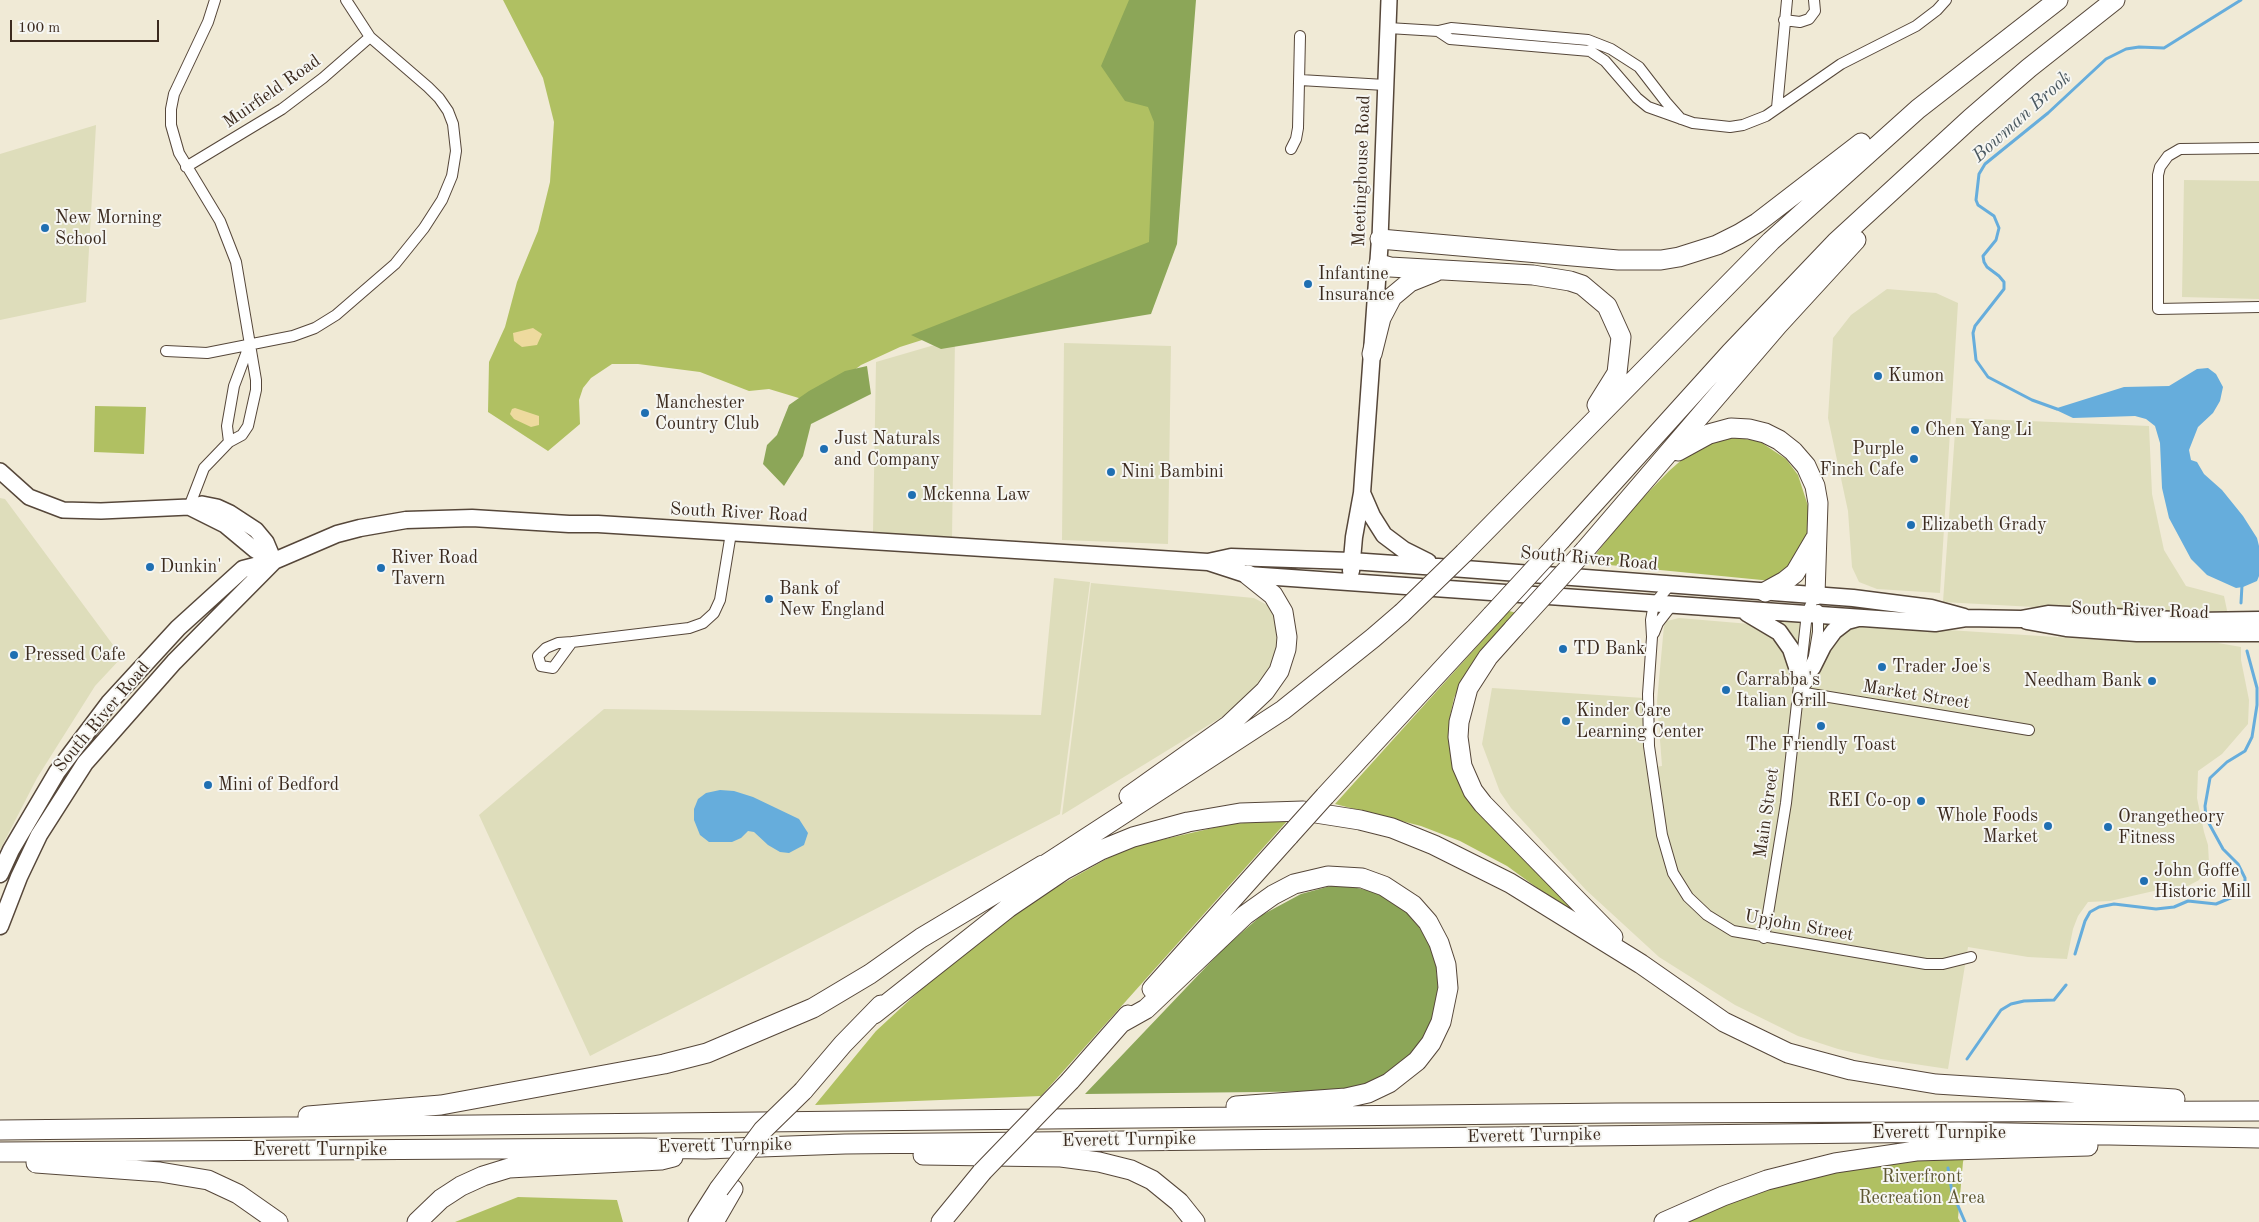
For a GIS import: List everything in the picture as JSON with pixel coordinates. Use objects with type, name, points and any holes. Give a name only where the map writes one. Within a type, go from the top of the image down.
[{"type":"highway","points":[[110,1129],[441,1105],[686,1059],[708,1053],[813,1008],[870,974],[921,938],[1070,849],[1283,710],[1373,638],[1402,613],[1464,553],[1770,241],[1918,110],[2058,0]]},
{"type":"highway","points":[[957,1222],[984,1179],[1019,1132],[1070,1081],[1325,796],[1561,540],[1685,401],[1800,278],[1911,172],[2029,68],[2114,0]]},
{"type":"highway","points":[[1641,964],[1584,909],[1491,813],[1473,791],[1465,773],[1458,737],[1462,705],[1468,688],[1488,657],[1662,462],[1778,325],[1854,242],[2003,98],[2029,68]]},
{"type":"highway","points":[[1380,239],[1618,260],[1661,260],[1679,257],[1717,245],[1739,234],[1770,214],[1871,136],[1918,110]]},
{"type":"highway","points":[[1378,264],[1390,267],[1533,275],[1576,283],[1593,293],[1607,306],[1621,337],[1617,373],[1603,398],[1564,443],[1546,459],[1502,514]]},
{"type":"highway","points":[[1372,354],[1381,318],[1392,297],[1410,282],[1444,269]]},
{"type":"highway","points":[[1662,462],[1694,440],[1732,428],[1749,429],[1765,433],[1779,440],[1793,451],[1806,466],[1815,486],[1818,503],[1815,595]]},
{"type":"highway","points":[[1765,592],[1795,573],[1818,531]]},
{"type":"highway","points":[[1070,849],[1096,819],[1229,725],[1265,691],[1279,671],[1286,649],[1287,637],[1283,612],[1273,595],[1248,576]]},
{"type":"highway","points":[[874,1014],[1008,908],[1064,870],[1101,850],[1162,828],[1240,814],[1303,811],[1360,820],[1392,828],[1434,845],[1510,883],[1641,964],[1724,1022],[1788,1053],[1851,1070],[1969,1088],[2259,1104]]},
{"type":"highway","points":[[698,1222],[843,1044],[874,1014],[916,968],[1043,865]]},
{"type":"highway","points":[[1116,1118],[1291,1101],[1346,1098],[1368,1093],[1389,1083],[1417,1061],[1437,1033],[1447,1000],[1446,965],[1439,943],[1431,927],[1421,913],[1404,898],[1384,886],[1362,878],[1339,876],[1316,878],[1294,884],[1257,906],[1244,916],[1146,1009],[1121,1023]]},
{"type":"highway","name":"Everett Turnpike","points":[[0,1130],[1606,1113],[2259,1111]]},
{"type":"highway","name":"Everett Turnpike","points":[[0,1152],[705,1149],[790,1145],[1960,1132],[2259,1138]]},
{"type":"highway","points":[[1664,1222],[1723,1196],[1767,1180],[1820,1166],[1881,1155],[1916,1151],[2259,1142]]},
{"type":"highway","points":[[790,1145],[814,1152],[1061,1157],[1098,1162],[1131,1170],[1152,1180],[1179,1202],[1195,1222]]},
{"type":"highway","points":[[418,1222],[436,1204],[461,1186],[483,1176],[509,1168],[661,1160],[705,1149]]},
{"type":"highway","points":[[0,1160],[160,1172],[208,1180],[238,1194],[278,1222]]},
{"type":"highway","points":[[941,1222],[984,1179]]},
{"type":"highway","points":[[714,1222],[726,1189]]},
{"type":"main road","name":"Meetinghouse Road","points":[[1357,583],[1357,561],[1364,511],[1362,493],[1380,239]]},
{"type":"main road","points":[[1362,493],[1372,516],[1384,535],[1404,550],[1438,567]]},
{"type":"main road","name":"South River Road","points":[[0,874],[15,843],[57,772],[109,703],[178,628],[243,569],[274,561],[316,542],[360,528],[406,520],[472,518],[598,524],[1208,562],[1231,557],[1357,561],[1815,595],[1931,608],[1966,618]]},
{"type":"main road","name":"South River Road","points":[[0,926],[19,877],[39,835],[85,763],[174,662],[274,561]]},
{"type":"main road","name":"South River Road","points":[[1208,562],[1248,576],[1935,622],[1966,618],[2021,619],[2048,614],[2196,621],[2259,620]]},
{"type":"main road","points":[[1740,610],[1779,632],[1791,650],[1804,679]]},
{"type":"main road","points":[[1804,679],[1834,631],[1847,621],[1861,617]]},
{"type":"main road","name":"South River Road","points":[[2021,619],[2051,627],[2119,632],[2259,633]]},
{"type":"street","points":[[189,507],[204,468],[229,442],[245,431],[252,413],[256,380],[236,262],[229,240],[220,221],[186,167],[174,139],[171,125],[171,109],[179,80],[208,22],[215,0]]},
{"type":"street","points":[[166,351],[192,354],[207,353],[249,345],[304,333],[336,315],[405,253],[433,215],[447,188],[453,170],[456,151],[453,124],[448,112],[439,98],[428,87],[370,37],[346,0]]},
{"type":"street","name":"Meetinghouse Road","points":[[1380,239],[1389,0]]},
{"type":"street","points":[[1777,108],[1786,0]]},
{"type":"street","points":[[1784,20],[1800,22],[1809,19],[1815,11],[1814,0]]},
{"type":"street","points":[[1438,31],[1450,39],[1595,53],[1610,66],[1642,102],[1657,111],[1705,126],[1730,127],[1755,121],[1841,64],[1916,26],[1946,0]]},
{"type":"street","points":[[1388,28],[1438,31],[1451,28],[1579,39],[1600,44],[1631,60],[1639,67],[1682,120]]},
{"type":"street","points":[[1291,150],[1296,139],[1300,80],[1300,36]]},
{"type":"street","name":"Muirfield Road","points":[[186,167],[282,109],[323,78],[370,37]]},
{"type":"street","points":[[1300,80],[1385,85]]},
{"type":"street","points":[[2259,148],[2180,149],[2168,156],[2160,167],[2158,175],[2158,308],[2259,307]]},
{"type":"street","points":[[229,442],[227,426],[233,394],[249,345]]},
{"type":"street","points":[[0,471],[28,497],[63,510],[87,511],[189,507],[230,528],[255,550],[274,561]]},
{"type":"street","points":[[572,642],[689,628],[703,623],[714,613],[720,600],[731,533]]},
{"type":"street","points":[[1654,604],[1670,585]]},
{"type":"street","name":"Main Street","points":[[1764,938],[1815,595]]},
{"type":"street","name":"Upjohn Street","points":[[1654,604],[1651,620],[1652,637],[1648,694],[1650,746],[1662,835],[1673,874],[1688,897],[1707,915],[1733,931],[1764,938],[1926,964],[1943,964],[1956,959],[1971,958]]},
{"type":"street","name":"Upjohn Street","points":[[1652,637],[1658,623],[1672,605]]},
{"type":"street","name":"Main Street","points":[[1804,679],[1813,613]]},
{"type":"street","name":"Market Street","points":[[1804,679],[2029,730]]},
{"type":"shaded area","name":"New Morning School","points":[[96,125],[86,302],[0,320],[0,154]]},
{"type":"shaded area","points":[[2184,180],[2259,181],[2259,299],[2182,297]]},
{"type":"shaded area","points":[[1887,289],[1936,293],[1958,303],[1940,593],[1877,589],[1859,582],[1852,567],[1848,511],[1828,418],[1833,338],[1851,315]]},
{"type":"shaded area","points":[[955,339],[952,537],[873,532],[876,362]]},
{"type":"shaded area","points":[[1064,343],[1171,346],[1168,544],[1062,540]]},
{"type":"shaded area","points":[[1956,418],[2149,426],[2152,494],[2164,550],[2186,586],[2224,596],[2228,615],[2161,614],[1943,602]]},
{"type":"shaded area","points":[[0,498],[5,499],[122,657],[95,686],[37,778],[0,850]]},
{"type":"shaded area","points":[[1054,578],[1090,582],[1060,814],[590,1056],[479,815],[604,709],[1041,715]]},
{"type":"shaded area","points":[[1091,583],[1254,598],[1269,606],[1278,623],[1281,648],[1274,671],[1251,699],[1062,815]]},
{"type":"shaded area","points":[[1679,618],[1750,624],[1779,619],[2102,640],[2218,643],[2241,647],[2241,660],[2249,700],[2248,724],[2222,754],[2198,771],[2197,798],[2208,845],[2209,863],[2199,880],[2186,887],[2167,888],[2110,901],[2088,902],[2078,916],[2073,929],[2067,959],[2028,957],[1968,947],[1948,1069],[1881,1059],[1838,1049],[1798,1036],[1735,1005],[1659,957],[1586,890],[1511,808],[1500,792],[1482,744],[1492,688],[1644,698],[1647,768],[1662,766],[1657,701],[1664,626],[1667,621]]},
{"type":"green space","name":"Manchester Country Club","points":[[503,0],[1174,0],[1152,267],[900,347],[861,365],[812,402],[769,389],[749,391],[700,372],[638,364],[612,364],[591,378],[583,388],[579,400],[580,424],[548,451],[488,412],[489,362],[505,327],[517,282],[538,231],[550,182],[554,122],[543,78]]},
{"type":"green space","points":[[1129,0],[1196,0],[1177,244],[1151,314],[941,349],[911,335],[1149,242],[1154,122],[1148,107],[1125,101],[1101,66]]},
{"type":"green space","points":[[867,366],[871,394],[811,424],[803,456],[784,486],[763,464],[767,445],[777,435],[789,405],[809,391],[845,371]]},
{"type":"green space","points":[[95,406],[146,407],[144,454],[94,452]]},
{"type":"green space","points":[[1723,436],[1759,441],[1786,459],[1798,475],[1808,506],[1808,532],[1803,551],[1789,571],[1772,581],[1589,563],[1627,514],[1669,471],[1686,456]]},
{"type":"green space","points":[[1509,611],[1517,613],[1468,669],[1454,698],[1449,721],[1456,771],[1483,808],[1583,921],[1507,866],[1460,841],[1421,826],[1335,804]]},
{"type":"green space","points":[[1288,820],[1041,1096],[815,1105],[876,1031],[954,959],[1037,898],[1126,848],[1230,824]]},
{"type":"green space","points":[[1338,884],[1371,891],[1399,903],[1426,936],[1435,956],[1438,988],[1429,1032],[1405,1066],[1394,1073],[1347,1091],[1085,1094],[1225,947],[1262,915],[1301,894]]},
{"type":"green space","name":"Riverfront Recreation Area","points":[[1966,1149],[1958,1218],[1960,1222],[1670,1222],[1814,1167]]},
{"type":"green space","points":[[518,1197],[617,1200],[623,1222],[455,1222]]},
{"type":"sand","points":[[533,328],[542,334],[537,345],[522,347],[514,341],[513,333]]},
{"type":"sand","points":[[515,408],[539,416],[539,425],[531,427],[514,419],[510,414],[512,409]]},
{"type":"water","points":[[2208,368],[2216,374],[2223,387],[2220,401],[2213,413],[2198,427],[2189,450],[2191,460],[2197,462],[2204,474],[2222,490],[2243,516],[2257,538],[2259,546],[2259,576],[2257,581],[2243,587],[2236,588],[2207,575],[2191,559],[2169,518],[2162,488],[2160,443],[2155,426],[2146,419],[2135,416],[2073,418],[2054,409],[2124,387],[2169,386],[2197,369]]},
{"type":"water","points":[[720,790],[734,791],[753,797],[799,819],[808,833],[804,845],[789,853],[780,852],[768,845],[754,832],[748,831],[741,838],[732,842],[709,842],[700,835],[694,820],[694,809],[698,799],[706,793]]},
{"type":"waterway","name":"Bowman Brook","points":[[2057,409],[2032,400],[1988,377],[1976,360],[1973,333],[1975,326],[2004,289],[2004,282],[1984,262],[1983,256],[1996,240],[1999,228],[1994,216],[1978,205],[1976,200],[1979,174],[1985,164],[2048,113],[2106,59],[2126,49],[2139,47],[2164,48],[2241,0]]},
{"type":"waterway","name":"Bowman Brook","points":[[2241,603],[2242,585]]},
{"type":"waterway","name":"Bowman Brook","points":[[2075,954],[2085,921],[2090,912],[2099,907],[2114,904],[2156,909],[2174,907],[2188,901],[2216,904],[2240,894],[2245,888],[2245,878],[2238,864],[2223,849],[2206,818],[2205,806],[2210,778],[2227,762],[2245,751],[2252,737],[2257,705],[2257,688],[2247,651]]},
{"type":"waterway","name":"Bowman Brook","points":[[1967,1059],[2001,1010],[2011,1004],[2024,1001],[2054,1000],[2066,985]]},
{"type":"waterway","name":"Bowman Brook","points":[[1948,1168],[1952,1192],[1965,1222]]},
{"type":"place","name":"New Morning School","points":[[45,228]]},
{"type":"place","name":"Infantine Insurance","points":[[1308,284]]},
{"type":"place","name":"Kumon","points":[[1878,376]]},
{"type":"place","name":"Manchester Country Club","points":[[645,413]]},
{"type":"place","name":"Chen Yang Li","points":[[1915,430]]},
{"type":"place","name":"Just Naturals and Company","points":[[824,449]]},
{"type":"place","name":"Purple Finch Cafe","points":[[1914,459]]},
{"type":"place","name":"Nini Bambini","points":[[1111,472]]},
{"type":"place","name":"Mckenna Law","points":[[912,495]]},
{"type":"place","name":"Elizabeth Grady","points":[[1911,525]]},
{"type":"place","name":"Dunkin'","points":[[150,567]]},
{"type":"place","name":"River Road Tavern","points":[[381,568]]},
{"type":"place","name":"Bank of New England","points":[[769,599]]},
{"type":"place","name":"TD Bank","points":[[1563,649]]},
{"type":"place","name":"Pressed Cafe","points":[[14,655]]},
{"type":"place","name":"Trader Joe's","points":[[1882,667]]},
{"type":"place","name":"Needham Bank","points":[[2152,681]]},
{"type":"place","name":"Carrabba's Italian Grill","points":[[1726,690]]},
{"type":"place","name":"Kinder Care Learning Center","points":[[1566,721]]},
{"type":"place","name":"The Friendly Toast","points":[[1821,726]]},
{"type":"place","name":"Mini of Bedford","points":[[208,785]]},
{"type":"place","name":"REI Co-op","points":[[1921,801]]},
{"type":"place","name":"Whole Foods Market","points":[[2048,826]]},
{"type":"place","name":"Orangetheory Fitness","points":[[2108,827]]},
{"type":"place","name":"John Goffe Historic Mill","points":[[2144,881]]}]
